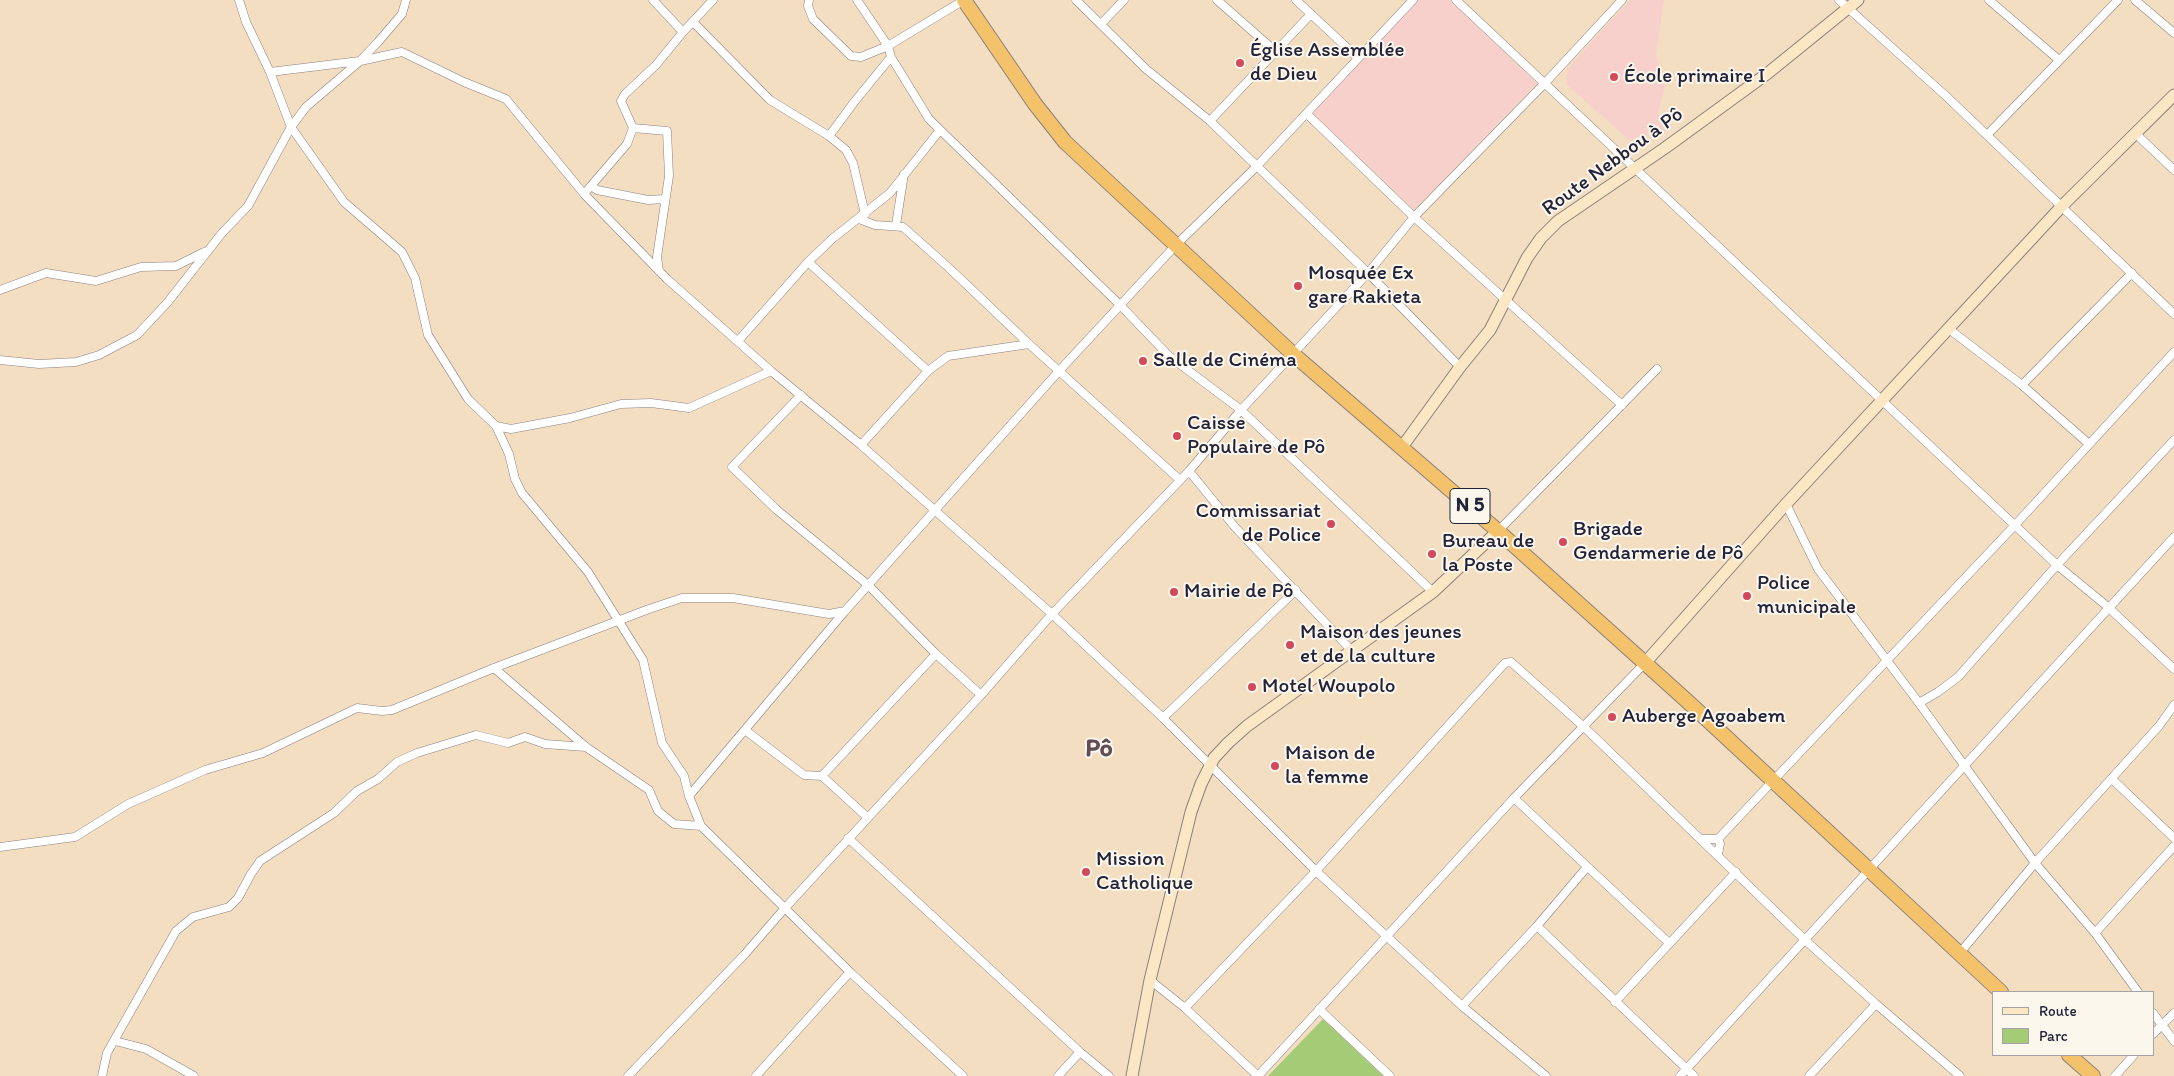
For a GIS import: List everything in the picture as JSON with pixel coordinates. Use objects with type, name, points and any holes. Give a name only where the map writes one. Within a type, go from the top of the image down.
[{"type":"highway","name":"N 5","points":[[964,0],[1035,104],[1065,142],[1293,354],[1498,531],[1645,663],[2000,991]]},
{"type":"highway","points":[[2070,1056],[2092,1076]]},
{"type":"main road","name":"Route Nebbou à Pô","points":[[1402,447],[1460,366],[1490,330],[1527,258],[1558,221],[1665,148],[1768,73],[1843,4],[1858,0]]},
{"type":"main road","points":[[1645,663],[1786,504],[2062,206],[2174,95]]},
{"type":"main road","points":[[1132,1076],[1150,980],[1191,812],[1201,784],[1214,758],[1247,726],[1433,592],[1498,531]]},
{"type":"street","points":[[239,0],[246,22],[270,72],[291,127],[344,202],[402,252],[415,278],[428,335],[468,399],[496,426],[509,454],[515,479],[522,493],[588,572],[643,660],[662,743],[684,776],[689,796],[701,826],[850,972],[963,1076]]},
{"type":"street","points":[[0,360],[39,364],[76,362],[98,355],[136,336],[167,303],[208,250],[248,206],[291,127],[306,107],[360,61],[402,14],[406,0]]},
{"type":"street","points":[[653,0],[683,32]]},
{"type":"street","points":[[584,194],[626,144],[633,128],[621,101],[625,94],[656,65],[713,0]]},
{"type":"street","points":[[809,0],[808,6],[813,19],[851,56],[861,57],[888,46],[964,0]]},
{"type":"street","points":[[857,0],[888,46],[891,57],[929,119],[1120,305],[1169,356],[1240,410],[1433,592]]},
{"type":"street","points":[[1076,0],[1146,69],[1210,121],[1368,273],[1460,366]]},
{"type":"street","points":[[1101,24],[1124,0]]},
{"type":"street","points":[[1217,0],[1275,51]]},
{"type":"street","points":[[1296,0],[1358,58]]},
{"type":"street","points":[[689,796],[845,611],[1120,305],[1176,245],[1307,114],[1413,0]]},
{"type":"street","points":[[1456,0],[2016,524],[2057,565],[2108,607],[2174,668]]},
{"type":"street","points":[[628,1076],[745,954],[784,908],[981,695],[1052,614],[1189,471],[1240,410],[1368,273],[1414,217],[1545,84],[1622,0]]},
{"type":"street","points":[[1988,0],[2059,60]]},
{"type":"street","points":[[1987,135],[2118,0]]},
{"type":"street","points":[[2135,0],[2174,34]]},
{"type":"street","points":[[1843,4],[1987,135],[2174,314]]},
{"type":"street","points":[[1210,121],[1310,14]]},
{"type":"street","points":[[693,22],[770,100],[830,136],[846,150],[853,163],[862,217],[875,225],[903,227],[948,267],[1028,344],[1180,480]]},
{"type":"street","points":[[270,72],[360,61],[402,52],[464,82],[506,99],[584,194],[659,271],[771,371],[861,445],[1052,614],[1163,718],[1316,871],[1462,1006],[1544,1075]]},
{"type":"street","points":[[830,136],[855,101],[891,57]]},
{"type":"street","points":[[1307,114],[1504,300],[1622,404]]},
{"type":"street","points":[[633,128],[667,131],[669,176],[657,257],[659,271]]},
{"type":"street","points":[[738,341],[808,262],[832,239],[890,193],[940,130]]},
{"type":"street","points":[[2136,134],[2174,170]]},
{"type":"street","points":[[896,225],[904,174]]},
{"type":"street","points":[[590,186],[597,190],[648,200],[665,199]]},
{"type":"street","points":[[0,290],[46,273],[96,280],[141,267],[176,266],[208,250]]},
{"type":"street","points":[[808,262],[928,371]]},
{"type":"street","points":[[2022,385],[2132,273]]},
{"type":"street","points":[[1949,329],[2022,385],[2089,444]]},
{"type":"street","points":[[861,445],[928,371],[948,356],[1028,344]]},
{"type":"street","points":[[1702,839],[1718,839],[1774,782],[2174,352]]},
{"type":"street","points":[[1498,531],[1657,369]]},
{"type":"street","points":[[496,426],[511,429],[570,418],[621,404],[651,403],[689,408],[771,371]]},
{"type":"street","points":[[801,395],[732,466],[777,510],[868,585],[936,654],[981,695]]},
{"type":"street","points":[[1919,703],[1958,677],[2057,565],[2174,440]]},
{"type":"street","points":[[1189,471],[1234,526],[1352,651]]},
{"type":"street","points":[[1786,504],[1818,569],[1919,703],[2035,863],[2094,933],[2137,991]]},
{"type":"street","points":[[1680,1076],[2174,537]]},
{"type":"street","points":[[1163,718],[1296,590]]},
{"type":"street","points":[[0,847],[75,837],[128,804],[205,770],[263,753],[358,708],[382,711],[392,710],[494,668],[648,609],[682,598],[734,598],[830,614],[845,611]]},
{"type":"street","points":[[822,776],[936,654]]},
{"type":"street","points":[[1186,1008],[1316,871],[1504,663],[1511,662],[1584,727],[1718,854],[1805,940],[1960,1076]]},
{"type":"street","points":[[1150,980],[1186,1008],[1258,1076],[1514,798],[1645,663]]},
{"type":"street","points":[[494,668],[586,747],[649,790],[658,811],[674,824],[701,826]]},
{"type":"street","points":[[1959,954],[2035,863],[2159,726],[2174,705]]},
{"type":"street","points":[[745,730],[804,775],[822,776],[867,817]]},
{"type":"street","points":[[102,1076],[107,1053],[176,932],[193,917],[229,907],[238,898],[260,861],[334,813],[357,791],[378,779],[397,762],[417,753],[476,735],[508,742],[525,737],[545,744],[586,747]]},
{"type":"street","points":[[2112,779],[2174,838]]},
{"type":"street","points":[[1514,798],[1669,943]]},
{"type":"street","points":[[848,838],[1080,1052],[1109,1076]]},
{"type":"street","points":[[1718,839],[1720,844],[1718,854]]},
{"type":"street","points":[[2094,933],[2174,846]]},
{"type":"street","points":[[1462,1006],[1588,867]]},
{"type":"street","points":[[1615,1002],[1736,872]]},
{"type":"street","points":[[1536,926],[1694,1076]]},
{"type":"street","points":[[756,1076],[850,972]]},
{"type":"street","points":[[1809,1076],[1876,1004]]},
{"type":"street","points":[[1318,1009],[1390,1076]]},
{"type":"street","points":[[2154,1033],[2174,1013]]},
{"type":"street","points":[[2154,1014],[2174,1041]]},
{"type":"street","points":[[116,1040],[146,1049],[194,1076]]},
{"type":"street","points":[[1058,1076],[1080,1052]]},
{"type":"street","points":[[2115,1076],[2133,1056]]},
{"type":"shaded area","points":[[1417,0],[1450,0],[1537,83],[1414,210],[1313,113]]},
{"type":"shaded area","name":"École primaire I","points":[[1630,0],[1664,0],[1656,54],[1665,87],[1658,113],[1672,125],[1670,130],[1629,140],[1566,84],[1567,69]]},
{"type":"green space","points":[[1323,1019],[1383,1076],[1268,1076]]},
{"type":"place","name":"Église Assemblée de Dieu","points":[[1240,63]]},
{"type":"place","name":"École primaire I","points":[[1614,77]]},
{"type":"place","name":"Mosquée Ex gare Rakieta","points":[[1298,286]]},
{"type":"place","name":"Salle de Cinéma","points":[[1143,361]]},
{"type":"place","name":"Caisse Populaire de Pô","points":[[1177,436]]},
{"type":"place","name":"Commissariat de Police","points":[[1331,524]]},
{"type":"place","name":"Brigade Gendarmerie de Pô","points":[[1563,542]]},
{"type":"place","name":"Bureau de la Poste","points":[[1432,554]]},
{"type":"place","name":"Mairie de Pô","points":[[1174,592]]},
{"type":"place","name":"Police municipale","points":[[1747,596]]},
{"type":"place","name":"Maison des jeunes et de la culture","points":[[1290,645]]},
{"type":"place","name":"Motel Woupolo","points":[[1252,687]]},
{"type":"place","name":"Auberge Agoabem","points":[[1612,717]]},
{"type":"place","name":"Maison de la femme","points":[[1275,766]]},
{"type":"place","name":"Mission Catholique","points":[[1086,872]]},
{"type":"district","name":"Pô","points":[[1099,749]]}]
